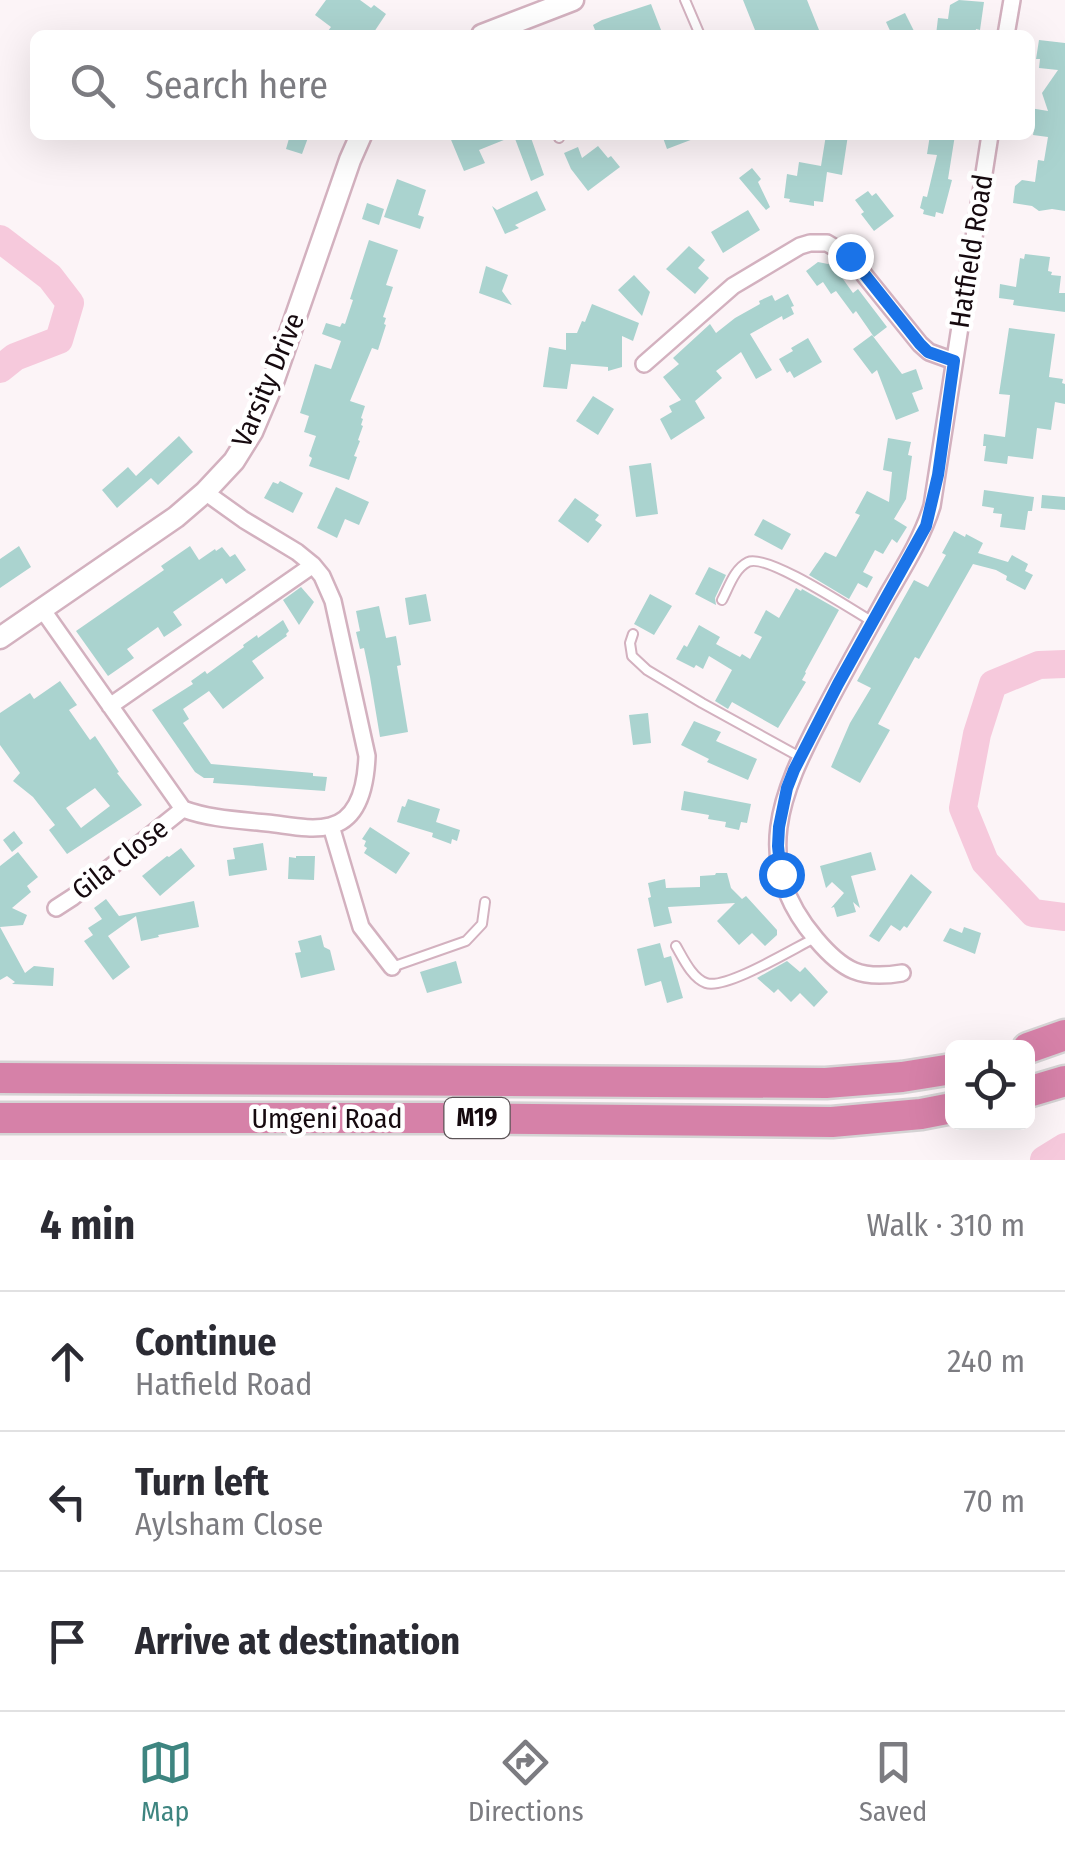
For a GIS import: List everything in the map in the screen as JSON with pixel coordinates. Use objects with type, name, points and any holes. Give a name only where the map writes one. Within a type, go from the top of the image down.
[{"type":"highway","points":[[1035,1046],[1065,1035]]},
{"type":"highway","name":"Umgeni Road","points":[[0,1078],[826,1083],[945,1069]]},
{"type":"highway","points":[[1035,1090],[1065,1081]]},
{"type":"highway","name":"Umgeni Road","points":[[0,1118],[832,1122],[945,1109]]},
{"type":"street","points":[[515,28],[573,0]]},
{"type":"street","points":[[1007,30],[1012,0]]},
{"type":"street","name":"Varsity Drive","points":[[0,638],[176,517],[234,461],[272,385],[360,140]]},
{"type":"street","name":"Hatfield Road","points":[[902,973],[876,978],[845,966],[798,918],[781,874],[779,827],[787,788],[800,757],[916,546],[932,506],[989,140]]},
{"type":"street","points":[[644,364],[744,277],[800,246],[818,242],[850,256],[920,344],[928,352],[954,361]]},
{"type":"street","points":[[42,609],[183,808],[204,816],[308,827],[331,826],[348,817],[366,779],[367,756],[333,602],[322,576],[297,552],[205,492]]},
{"type":"street","points":[[110,706],[312,565]]},
{"type":"street","name":"Gila Close","points":[[56,908],[183,808]]},
{"type":"street","points":[[331,826],[361,927],[392,967]]},
{"type":"lane","points":[[685,0],[698,30]]},
{"type":"lane","points":[[722,600],[744,564],[762,561],[873,622]]},
{"type":"lane","points":[[633,634],[632,656],[647,670],[800,757]]},
{"type":"lane","points":[[392,967],[466,941],[482,924],[485,902]]},
{"type":"lane","points":[[676,946],[699,979],[715,984],[732,980],[815,938]]},
{"type":"building","points":[[326,0],[360,0],[386,14],[375,30],[329,30],[331,27],[315,15]]},
{"type":"building","points":[[743,0],[807,0],[819,30],[755,30]]},
{"type":"building","points":[[959,0],[984,2],[980,30],[937,30],[938,18],[948,19],[950,5]]},
{"type":"building","points":[[651,4],[661,30],[595,30],[593,25]]},
{"type":"building","points":[[905,13],[914,30],[890,30],[886,22]]},
{"type":"building","points":[[1039,40],[1065,43],[1065,211],[1039,211],[1013,203],[1015,186],[1022,180],[1035,182],[1038,160],[1044,161],[1048,137],[1035,135],[1035,109],[1048,111],[1042,93],[1058,70],[1039,68],[1040,59],[1036,59]]},
{"type":"building","points":[[289,140],[307,140],[302,154],[286,149]]},
{"type":"building","points":[[451,140],[504,140],[479,150],[485,163],[464,171]]},
{"type":"building","points":[[516,140],[532,140],[544,175],[531,181]]},
{"type":"building","points":[[664,140],[691,140],[667,149]]},
{"type":"building","points":[[825,140],[847,140],[842,175],[827,172],[823,202],[814,201],[814,206],[784,198],[787,174],[797,176],[799,162],[821,166]]},
{"type":"building","points":[[929,140],[954,140],[948,179],[952,180],[943,214],[936,212],[935,217],[923,214],[920,208],[923,196],[927,197],[937,155],[927,154]]},
{"type":"building","points":[[598,146],[620,167],[588,191],[564,153],[578,147],[582,158]]},
{"type":"building","points":[[752,168],[761,179],[758,182],[770,207],[766,210],[739,178]]},
{"type":"building","points":[[397,179],[426,190],[418,215],[424,217],[420,229],[384,217]]},
{"type":"building","points":[[537,191],[546,210],[505,234],[492,206],[497,210]]},
{"type":"building","points":[[868,191],[872,196],[876,193],[894,216],[874,231],[855,200]]},
{"type":"building","points":[[367,203],[384,209],[379,225],[362,219]]},
{"type":"building","points":[[748,210],[760,230],[723,253],[711,232]]},
{"type":"building","points":[[369,240],[398,250],[386,285],[393,287],[383,317],[386,325],[378,350],[372,348],[350,401],[365,406],[349,480],[309,466],[316,436],[304,432],[309,416],[300,413],[315,364],[331,369],[341,341],[322,334],[326,323],[340,327],[345,324]]},
{"type":"building","points":[[689,246],[705,260],[698,268],[709,278],[695,294],[666,269]]},
{"type":"building","points":[[1025,254],[1050,257],[1048,271],[1061,276],[1059,293],[1065,293],[1065,312],[1013,305],[1014,300],[999,298],[1000,284],[1016,287],[1020,258],[1024,259]]},
{"type":"building","points":[[818,262],[833,265],[853,293],[858,289],[887,327],[874,337],[836,291],[831,294],[823,282],[817,286],[806,271]]},
{"type":"building","points":[[486,266],[508,275],[502,291],[512,305],[479,293]]},
{"type":"building","points":[[634,275],[650,292],[642,316],[618,290]]},
{"type":"building","points":[[788,294],[794,314],[783,320],[782,316],[750,334],[772,370],[756,379],[741,352],[716,371],[722,378],[695,401],[705,418],[671,440],[660,419],[672,412],[669,406],[681,400],[663,377],[679,364],[673,358],[710,324],[716,333],[760,304],[759,301],[772,295],[775,301]]},
{"type":"building","points":[[592,304],[639,323],[633,341],[622,336],[622,367],[608,371],[608,367],[571,364],[567,389],[543,387],[549,347],[566,350],[566,333],[577,333]]},
{"type":"building","points":[[1009,328],[1055,334],[1049,377],[1063,379],[1065,404],[1055,402],[1051,430],[1037,428],[1033,459],[1008,456],[1007,464],[984,461],[983,446],[984,434],[1005,437],[1010,395],[999,394]]},
{"type":"building","points":[[872,335],[902,374],[916,369],[923,389],[912,393],[919,411],[896,420],[877,370],[872,374],[853,349]]},
{"type":"building","points":[[808,338],[822,362],[794,378],[779,359]]},
{"type":"building","points":[[593,396],[614,409],[598,435],[576,421]]},
{"type":"building","points":[[179,436],[193,452],[158,485],[151,478],[117,508],[102,490],[128,467],[136,476]]},
{"type":"building","points":[[888,438],[911,442],[906,499],[894,519],[907,527],[897,543],[892,539],[883,554],[875,550],[863,572],[873,577],[867,588],[858,583],[849,599],[809,575],[825,552],[836,557],[860,515],[855,513],[867,491],[889,502],[892,472],[883,470]]},
{"type":"building","points":[[651,463],[658,514],[636,517],[629,466]]},
{"type":"building","points":[[280,481],[303,493],[293,513],[264,498],[273,482]]},
{"type":"building","points":[[336,487],[369,502],[359,525],[345,519],[337,538],[317,528]]},
{"type":"building","points":[[984,490],[1034,497],[1025,530],[1000,527],[1002,514],[982,506]]},
{"type":"building","points":[[1042,495],[1065,497],[1065,510],[1041,508]]},
{"type":"building","points":[[575,498],[599,515],[595,520],[602,525],[588,543],[558,521]]},
{"type":"building","points":[[763,519],[791,534],[782,550],[754,535]]},
{"type":"building","points":[[954,531],[983,543],[978,553],[1008,562],[1012,555],[1028,564],[1025,571],[1033,575],[1025,590],[996,570],[973,564],[878,724],[890,730],[860,783],[831,767],[871,688],[857,681],[914,580],[928,587]]},
{"type":"building","points":[[19,546],[31,567],[0,588],[0,559]]},
{"type":"building","points":[[190,546],[199,560],[222,547],[230,557],[235,554],[246,570],[226,584],[222,578],[173,612],[182,625],[164,637],[158,627],[127,649],[134,658],[108,676],[76,631],[164,570],[161,566]]},
{"type":"building","points":[[709,567],[726,575],[715,598],[716,605],[695,594]]},
{"type":"building","points":[[301,587],[314,602],[299,625],[283,600]]},
{"type":"building","points":[[796,588],[839,610],[805,672],[802,680],[806,682],[778,728],[732,702],[728,709],[715,701],[732,670],[709,656],[703,669],[676,659],[699,625],[720,637],[716,644],[750,659],[762,637],[754,633],[766,610],[779,618]]},
{"type":"building","points":[[426,594],[431,621],[409,625],[405,598]]},
{"type":"building","points":[[650,594],[672,606],[654,635],[634,624]]},
{"type":"building","points":[[379,606],[386,638],[396,636],[408,732],[380,737],[364,648],[360,649],[356,632],[360,631],[356,611]]},
{"type":"building","points":[[283,620],[289,631],[287,636],[252,661],[264,678],[223,709],[209,691],[183,709],[189,719],[183,723],[211,764],[313,773],[327,777],[325,791],[213,783],[214,778],[204,778],[195,772],[152,710]]},
{"type":"building","points":[[60,681],[77,705],[69,710],[90,740],[95,736],[142,805],[67,854],[49,830],[55,825],[33,797],[13,781],[20,773],[0,745],[0,713],[30,693],[34,699]],"holes":[[[95,788],[110,806],[81,828],[66,808]]]},
{"type":"building","points":[[648,713],[651,743],[633,745],[629,715]]},
{"type":"building","points":[[694,721],[721,732],[716,741],[757,759],[748,780],[707,762],[709,759],[681,745]]},
{"type":"building","points":[[684,791],[751,804],[747,823],[741,822],[739,830],[725,827],[726,822],[708,819],[709,815],[681,810]]},
{"type":"building","points":[[408,799],[440,809],[436,822],[460,830],[457,841],[452,839],[451,844],[432,837],[433,833],[397,822]]},
{"type":"building","points":[[370,827],[410,853],[396,874],[364,853],[366,841],[362,839]]},
{"type":"building","points":[[14,831],[23,843],[12,852],[3,840]]},
{"type":"building","points":[[263,843],[267,870],[229,876],[227,860],[235,859],[233,848]]},
{"type":"building","points":[[181,848],[195,866],[160,896],[142,876]]},
{"type":"building","points":[[18,852],[38,877],[27,886],[31,892],[12,908],[27,915],[23,925],[0,927],[0,866]]},
{"type":"building","points":[[871,852],[876,870],[851,876],[860,908],[853,902],[856,912],[837,917],[834,907],[831,908],[844,893],[832,882],[826,888],[820,866]]},
{"type":"building","points":[[315,856],[314,880],[288,879],[289,857]]},
{"type":"building","points":[[727,873],[731,888],[742,899],[746,896],[777,930],[765,946],[752,933],[739,945],[717,921],[735,903],[668,907],[672,923],[654,927],[648,883],[665,879],[666,888],[700,887],[700,876]]},
{"type":"building","points":[[911,874],[932,892],[907,928],[904,926],[900,931],[891,925],[879,942],[869,936]]},
{"type":"building","points":[[106,899],[119,916],[194,901],[199,927],[141,941],[136,916],[108,936],[130,967],[113,980],[84,941],[93,935],[88,928],[102,919],[94,908]]},
{"type":"building","points":[[0,927],[25,973],[34,966],[54,968],[53,986],[12,984],[15,982],[7,976],[0,980]]},
{"type":"building","points":[[964,927],[981,933],[975,954],[943,941],[950,928],[962,933]]},
{"type":"building","points":[[321,935],[335,970],[301,978],[295,953],[301,952],[298,941]]},
{"type":"building","points":[[660,943],[664,958],[671,956],[683,998],[667,1003],[661,981],[645,986],[637,949]]},
{"type":"building","points":[[456,961],[462,983],[427,993],[420,972]]},
{"type":"building","points":[[787,961],[800,972],[805,967],[828,992],[814,1007],[800,993],[791,1002],[778,989],[774,993],[757,978]]},
{"type":"waterway","points":[[0,239],[50,277],[70,303],[59,340],[15,357],[0,369]]},
{"type":"waterway","points":[[1065,664],[1039,665],[993,684],[977,734],[963,808],[985,862],[1033,913],[1065,917]]},
{"type":"waterway","points":[[1044,1160],[1065,1147]]},
{"type":"route","points":[[781,874],[779,827],[794,770],[926,526],[938,475],[954,361],[938,357],[920,344],[850,256]]}]
